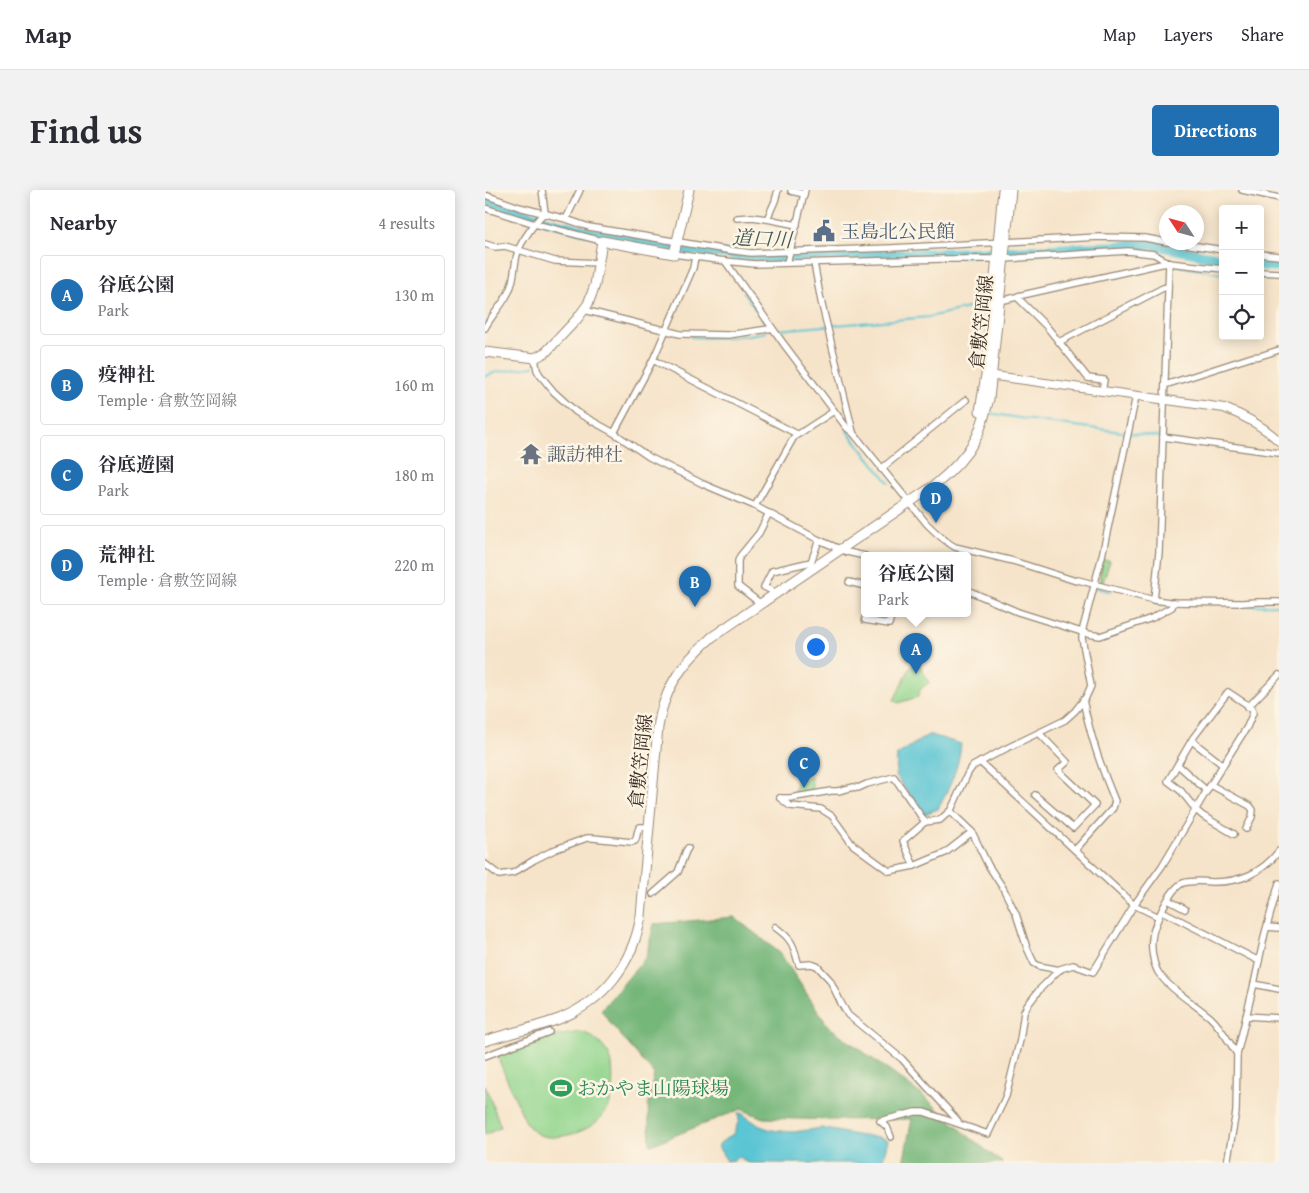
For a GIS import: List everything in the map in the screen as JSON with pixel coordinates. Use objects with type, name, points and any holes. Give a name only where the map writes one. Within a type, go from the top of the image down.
[{"type":"main road","points":[[485,352],[536,362],[577,320],[587,304],[595,285],[602,241],[675,248],[689,190]]},
{"type":"main road","name":"倉敷笠岡線","points":[[989,375],[1000,301],[1003,190]]},
{"type":"main road","name":"倉敷笠岡線","points":[[1002,242],[1011,190]]},
{"type":"main road","name":"倉敷笠岡線","points":[[485,1041],[557,1019],[583,1006],[607,987],[633,948],[641,916],[658,727],[664,701],[671,685],[695,652],[712,637],[935,485],[957,465],[975,440],[983,422],[989,399],[989,375],[1001,259]]},
{"type":"street","points":[[485,328],[510,289],[518,250],[543,214],[542,190]]},
{"type":"street","points":[[566,219],[580,190]]},
{"type":"street","points":[[767,219],[778,190]]},
{"type":"street","points":[[787,263],[804,192],[791,190]]},
{"type":"street","points":[[1242,190],[1279,198]]},
{"type":"street","points":[[485,195],[589,227],[675,248],[751,253],[1099,238],[1145,238],[1159,241]]},
{"type":"street","points":[[485,208],[602,241]]},
{"type":"street","points":[[737,218],[752,217],[797,225]]},
{"type":"street","points":[[485,244],[505,246],[555,261],[599,263]]},
{"type":"street","points":[[1204,247],[1219,249]]},
{"type":"street","points":[[675,248],[695,257],[755,264],[1001,259],[1128,251],[1155,254],[1169,264]]},
{"type":"street","points":[[1264,254],[1279,256]]},
{"type":"street","points":[[614,433],[666,332],[693,268],[695,257]]},
{"type":"street","points":[[725,261],[833,412],[940,537],[955,547],[1013,560],[1095,586],[1173,604],[1279,602]]},
{"type":"street","points":[[814,263],[826,326],[853,434]]},
{"type":"street","points":[[1000,301],[1161,264],[1219,269]]},
{"type":"street","points":[[1154,600],[1159,552],[1169,264]]},
{"type":"street","points":[[1264,272],[1279,274]]},
{"type":"street","points":[[1059,341],[1167,288]]},
{"type":"street","points":[[1015,298],[1036,316],[1059,341],[1088,378],[1104,380],[1103,392]]},
{"type":"street","points":[[583,310],[680,334],[728,335],[772,328]]},
{"type":"street","points":[[1165,386],[1279,350]]},
{"type":"street","points":[[653,360],[797,434]]},
{"type":"street","points":[[536,362],[540,375],[568,406],[614,433],[649,457],[703,484],[755,506],[819,540],[847,552],[861,555]]},
{"type":"street","points":[[989,375],[1224,408],[1263,427],[1279,442]]},
{"type":"street","points":[[914,866],[903,841],[925,822],[940,820],[951,810],[973,766],[1068,718],[1090,689],[1082,638],[1136,396]]},
{"type":"street","points":[[881,469],[966,400]]},
{"type":"street","points":[[755,506],[794,437],[833,412]]},
{"type":"street","points":[[1163,438],[1279,453]]},
{"type":"street","points":[[761,604],[738,586],[738,561],[759,533],[769,513]]},
{"type":"street","points":[[772,591],[764,587],[771,571],[811,562],[819,540]]},
{"type":"street","points":[[849,582],[861,585]]},
{"type":"street","points":[[971,592],[1018,612],[1100,636],[1152,618],[1173,604]]},
{"type":"street","points":[[865,617],[865,620],[889,624],[891,617]]},
{"type":"street","points":[[1249,707],[1279,675]]},
{"type":"street","points":[[891,1138],[887,1128],[880,1122],[915,1112],[924,1112],[988,1134],[1006,1096],[1020,1040],[1025,1008],[1040,989],[1060,970],[1073,965],[1093,972],[1134,905],[1162,866],[1196,810],[1207,791],[1247,727],[1253,713],[1252,708],[1228,692],[1192,741],[1168,781],[1180,790],[1196,810],[1203,816],[1234,834]]},
{"type":"street","points":[[1075,850],[1113,808],[1115,801],[1089,730],[1083,700]]},
{"type":"street","points":[[1035,795],[1073,828],[1095,804],[1058,770],[1067,762],[1039,733]]},
{"type":"street","points":[[1192,741],[1223,765]]},
{"type":"street","points":[[980,762],[1134,905],[1161,914],[1259,961]]},
{"type":"street","points":[[1178,765],[1207,791]]},
{"type":"street","points":[[925,822],[894,777],[858,788],[854,787],[780,798],[790,806],[821,810],[832,816],[852,844],[889,871],[914,866],[945,853],[973,832]]},
{"type":"street","points":[[1211,785],[1250,806],[1253,810],[1253,817],[1246,829]]},
{"type":"street","points":[[951,810],[973,832],[988,866],[1003,888],[1016,914],[1034,963],[1039,966],[1060,970]]},
{"type":"street","points":[[485,864],[499,875],[513,874],[534,860],[573,843],[593,838],[632,842],[637,838],[639,827],[649,827]]},
{"type":"street","points":[[653,894],[678,872],[688,848]]},
{"type":"street","points":[[1237,1054],[1211,1018],[1162,978],[1153,956],[1152,937],[1168,900],[1179,885],[1187,882],[1222,882],[1241,878],[1265,866],[1279,851]]},
{"type":"street","points":[[1227,1163],[1236,1112],[1237,1054],[1279,883]]},
{"type":"street","points":[[1168,900],[1185,909]]},
{"type":"street","points":[[775,927],[791,942],[799,965],[811,964],[817,966],[830,980],[848,1015],[902,1058],[959,1123]]},
{"type":"street","points":[[1267,927],[1279,928]]},
{"type":"street","points":[[1254,984],[1279,989]]},
{"type":"street","points":[[1246,1016],[1279,1018]]},
{"type":"street","points":[[485,1056],[549,1032]]},
{"type":"green space","points":[[1103,560],[1110,561],[1102,585],[1099,582]]},
{"type":"green space","points":[[918,661],[929,683],[921,689],[918,697],[898,703],[894,700],[911,666]]},
{"type":"green space","points":[[811,776],[813,793],[793,796],[796,783]]},
{"type":"green space","points":[[734,917],[780,953],[828,1026],[922,1095],[972,1139],[1003,1163],[903,1163],[912,1119],[834,1120],[763,1118],[741,1109],[651,1145],[648,1105],[654,1074],[601,1010],[646,957],[654,924]]},
{"type":"green space","name":"おかやま山陽球場","points":[[582,1032],[600,1043],[607,1051],[611,1060],[613,1083],[609,1106],[601,1118],[590,1127],[577,1133],[554,1137],[538,1134],[531,1129],[525,1120],[498,1056],[500,1053],[549,1035]]},
{"type":"green space","points":[[485,1085],[501,1127],[485,1135]]},
{"type":"water","points":[[928,735],[961,744],[950,786],[938,809],[924,814],[896,776],[897,755]]},
{"type":"water","points":[[738,1113],[771,1130],[793,1132],[821,1128],[888,1140],[882,1163],[749,1163],[739,1157],[727,1161],[718,1147],[720,1143],[734,1133],[739,1120]]},
{"type":"waterway","name":"道口川","points":[[485,200],[547,221],[591,232],[682,249],[773,259],[805,256],[993,252],[1139,245],[1155,245],[1219,258]]},
{"type":"waterway","name":"道口川","points":[[1264,265],[1279,267]]},
{"type":"waterway","points":[[1178,266],[1219,273]]},
{"type":"waterway","points":[[1264,278],[1279,279]]},
{"type":"waterway","points":[[743,292],[768,327]]},
{"type":"waterway","points":[[777,330],[929,317],[985,304]]},
{"type":"waterway","points":[[691,337],[729,337],[766,332]]},
{"type":"waterway","points":[[1162,392],[1163,363]]},
{"type":"waterway","points":[[485,376],[497,372],[534,366]]},
{"type":"waterway","points":[[1159,480],[1161,407]]},
{"type":"waterway","points":[[988,413],[1161,437]]},
{"type":"waterway","points":[[847,431],[889,483]]},
{"type":"waterway","points":[[1165,440],[1202,445]]},
{"type":"waterway","points":[[1078,583],[1112,592]]},
{"type":"waterway","points":[[1155,603],[1166,604]]},
{"type":"waterway","points":[[1175,605],[1186,605]]},
{"type":"waterway","points":[[1235,606],[1279,605]]},
{"type":"place","name":"玉島北公民館","points":[[824,231]]},
{"type":"place","name":"諏訪神社","points":[[531,454]]},
{"type":"place","name":"荒神社","points":[[936,523]]},
{"type":"place","name":"疫神社","points":[[695,607]]},
{"type":"place","name":"谷底公園","points":[[916,674]]},
{"type":"place","name":"谷底遊園","points":[[804,788]]},
{"type":"place","name":"おかやま山陽球場","points":[[561,1088]]}]
